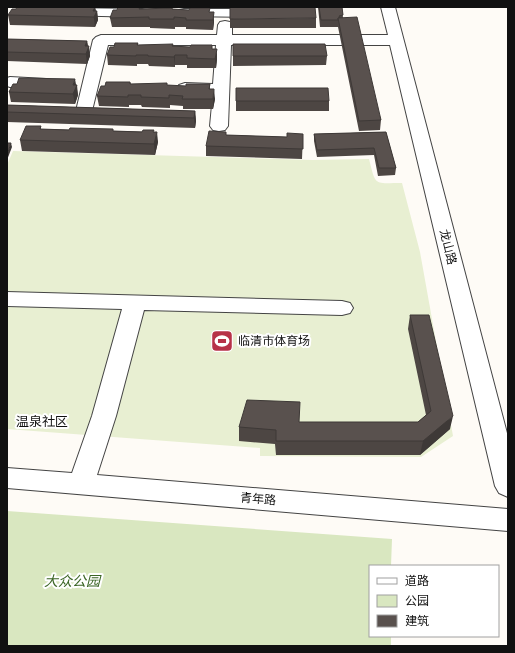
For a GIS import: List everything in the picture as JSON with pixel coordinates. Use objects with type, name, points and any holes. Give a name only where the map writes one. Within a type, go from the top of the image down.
[{"type":"street","name":"龙山路","points":[[388,7],[508,486]]},
{"type":"street","points":[[53,11],[155,13]]},
{"type":"street","points":[[171,13],[270,13]]},
{"type":"street","points":[[219,126],[226,93],[224,40],[226,14]]},
{"type":"street","points":[[83,115],[83,85],[101,40],[396,40]]},
{"type":"street","points":[[10,82],[83,85]]},
{"type":"street","points":[[167,88],[226,93]]},
{"type":"street","points":[[7,299],[342,308]]},
{"type":"street","points":[[81,484],[104,416],[135,302]]},
{"type":"street","name":"青年路","points":[[7,478],[508,520]]},
{"type":"green space","name":"临清市体育场","points":[[13,151],[313,160],[369,159],[373,175],[378,182],[402,183],[420,252],[453,436],[421,457],[260,456],[260,448],[7,429],[7,165]]},
{"type":"green space","name":"大众公园","points":[[7,511],[392,539],[391,565],[369,565],[369,637],[391,637],[391,646],[7,646]]},
{"type":"building","points":[[17,7],[95,7],[93,11],[97,11],[94,17],[8,15],[12,9],[16,9]]},
{"type":"building","points":[[118,7],[140,7],[139,9],[172,8],[189,10],[190,8],[210,8],[209,12],[214,12],[213,20],[186,20],[186,18],[174,17],[174,19],[149,19],[149,17],[110,18],[113,10],[117,10]]},
{"type":"building","points":[[230,7],[315,7],[316,18],[230,19]]},
{"type":"building","points":[[319,7],[342,7],[343,15],[339,16],[340,18],[338,18],[338,20],[321,20]]},
{"type":"building","points":[[357,17],[381,120],[359,121],[338,18]]},
{"type":"building","points":[[7,39],[87,41],[85,46],[89,46],[86,54],[7,52]]},
{"type":"building","points":[[115,43],[138,43],[137,45],[173,44],[172,46],[190,47],[191,45],[212,45],[212,49],[217,49],[215,59],[187,58],[187,55],[175,55],[174,57],[148,55],[107,55],[110,47],[114,47]]},
{"type":"building","points":[[233,44],[325,44],[327,56],[233,56]]},
{"type":"building","points":[[19,78],[75,79],[73,85],[77,85],[73,94],[9,92],[13,84],[17,84]]},
{"type":"building","points":[[106,82],[130,82],[130,84],[167,83],[167,85],[186,86],[186,84],[210,84],[209,89],[214,89],[213,99],[182,99],[183,96],[169,95],[169,98],[141,97],[141,95],[128,95],[128,97],[97,96],[101,86],[105,86]]},
{"type":"building","points":[[236,88],[328,88],[329,101],[236,101]]},
{"type":"building","points":[[7,105],[195,111],[194,118],[7,112]]},
{"type":"building","points":[[26,126],[41,126],[40,129],[113,129],[113,131],[142,132],[143,130],[154,130],[153,132],[157,132],[154,144],[20,140]]},
{"type":"building","points":[[209,131],[226,132],[226,135],[287,137],[287,133],[303,134],[303,149],[206,146]]},
{"type":"building","points":[[386,132],[396,168],[379,168],[374,148],[317,150],[314,134]]},
{"type":"building","points":[[7,143],[11,143],[7,155]]},
{"type":"building","points":[[410,315],[429,315],[453,416],[423,441],[276,441],[276,430],[239,427],[247,400],[300,402],[299,422],[418,422],[431,411]]},
{"type":"place","name":"临清市体育场","points":[[222,341]]},
{"type":"district","name":"温泉社区","points":[[42,421]]}]
